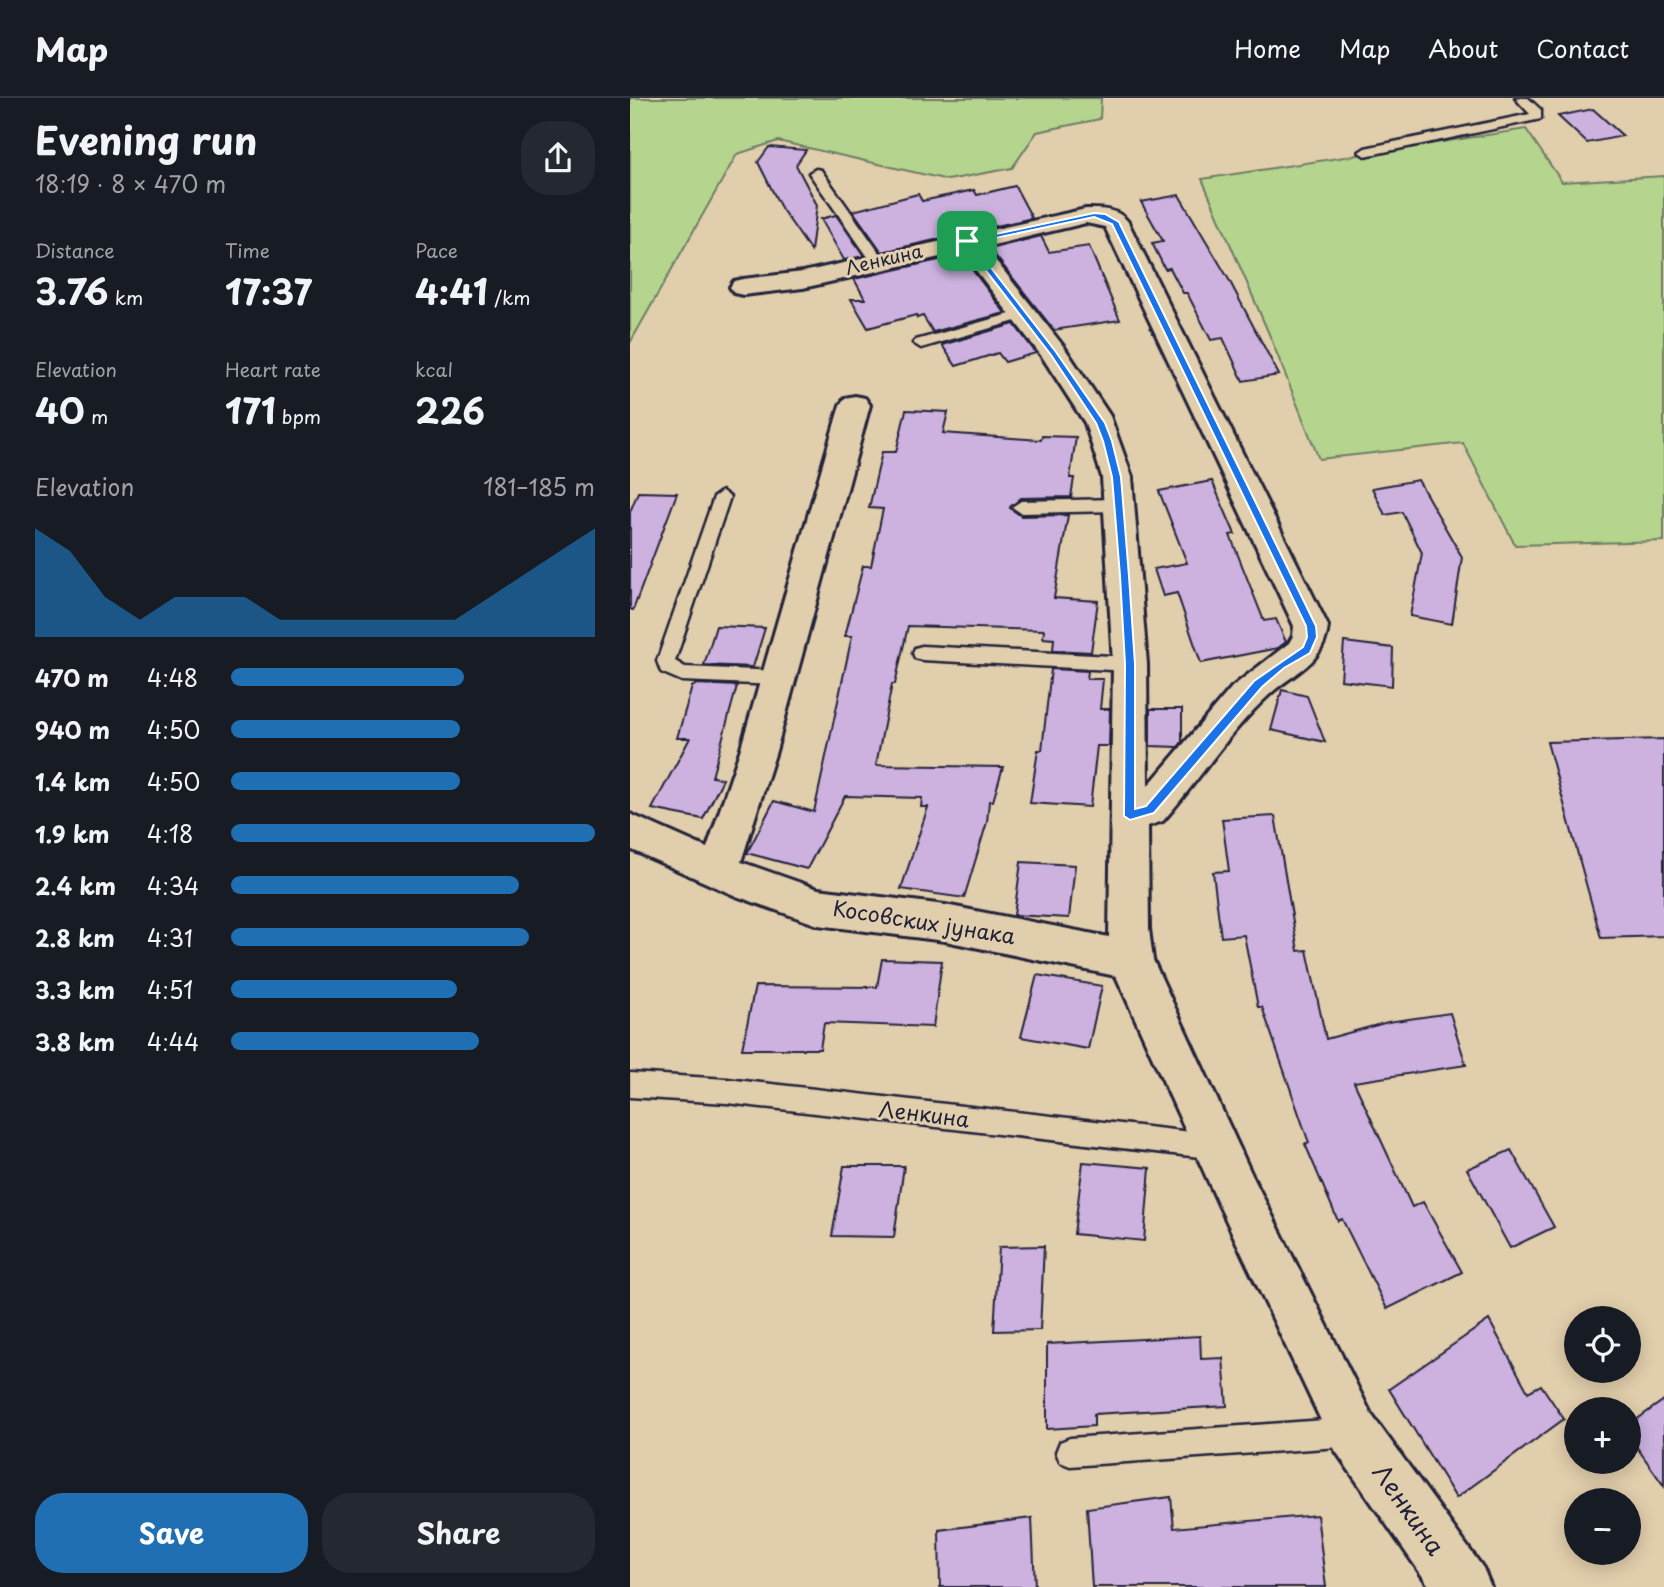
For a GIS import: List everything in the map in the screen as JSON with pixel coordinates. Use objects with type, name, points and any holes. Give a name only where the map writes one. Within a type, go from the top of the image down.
[{"type":"street","points":[[967,241],[1094,215],[1115,222],[1311,626],[1312,637],[1307,650],[1280,666],[1258,684],[1150,810],[1130,816]]},
{"type":"street","name":"Ленкина","points":[[743,287],[791,282],[967,241],[1021,315],[1054,354],[1100,423],[1117,477],[1130,664],[1129,929],[1132,960],[1139,982],[1353,1432],[1464,1587]]},
{"type":"street","points":[[719,871],[758,751],[855,405]]},
{"type":"street","name":"Косовских јунака","points":[[630,830],[719,871],[818,906],[945,923],[1132,960]]},
{"type":"lane","points":[[1365,152],[1537,116],[1535,110],[1521,98]]},
{"type":"lane","points":[[816,173],[878,261]]},
{"type":"lane","points":[[921,343],[1021,315]]},
{"type":"lane","points":[[722,497],[666,661],[668,667],[682,674],[777,678]]},
{"type":"lane","points":[[1021,508],[1119,505]]},
{"type":"lane","points":[[922,653],[1130,664]]},
{"type":"lane","name":"Ленкина","points":[[630,1085],[727,1091],[1217,1147]]},
{"type":"lane","points":[[1070,1452],[1353,1432]]},
{"type":"green space","points":[[630,98],[1101,98],[1100,119],[1037,132],[1012,168],[948,180],[778,141],[737,154],[630,343]]},
{"type":"green space","points":[[1526,129],[1562,182],[1664,176],[1664,541],[1515,545],[1463,443],[1319,459],[1202,179]]},
{"type":"building","points":[[1593,109],[1623,136],[1587,143],[1558,116]]},
{"type":"building","points":[[769,147],[806,150],[796,165],[817,205],[811,251],[781,208],[758,162]]},
{"type":"building","points":[[1015,186],[1032,218],[882,252],[853,211],[918,194],[922,201],[974,190],[977,195]]},
{"type":"building","points":[[1179,195],[1228,278],[1279,375],[1243,381],[1223,338],[1211,340],[1187,293],[1183,293],[1170,268],[1165,269],[1152,243],[1163,241],[1141,202]]},
{"type":"building","points":[[836,215],[864,256],[844,260],[821,219]]},
{"type":"building","points":[[1041,236],[1049,252],[1089,246],[1120,320],[1054,330],[990,249]]},
{"type":"building","points":[[961,255],[1005,313],[933,332],[923,316],[917,318],[916,315],[868,328],[851,299],[865,299],[854,279]]},
{"type":"building","points":[[1014,324],[1036,353],[1005,362],[998,353],[956,366],[942,345]]},
{"type":"building","points":[[906,410],[948,412],[943,433],[1041,440],[1042,436],[1076,437],[1070,478],[1074,478],[1071,497],[1021,498],[1010,508],[1021,516],[1068,515],[1054,598],[1098,601],[1091,652],[1053,650],[1054,639],[1043,638],[1044,630],[908,626],[895,684],[892,684],[876,765],[1003,767],[993,801],[989,801],[987,822],[964,898],[901,889],[928,807],[921,807],[922,798],[845,796],[807,869],[747,853],[774,801],[814,812],[852,636],[845,636],[863,566],[871,566],[883,509],[869,508],[882,452],[896,452]]},
{"type":"building","points":[[1418,480],[1462,557],[1452,624],[1410,616],[1422,553],[1402,512],[1385,515],[1372,488]]},
{"type":"building","points":[[1212,481],[1235,534],[1230,535],[1264,621],[1276,619],[1286,642],[1278,648],[1201,663],[1177,593],[1163,596],[1154,569],[1187,563],[1159,491]]},
{"type":"building","points":[[638,492],[677,493],[633,610],[630,609],[630,512]]},
{"type":"building","points":[[716,626],[765,628],[753,667],[704,665]]},
{"type":"building","points":[[1344,642],[1393,648],[1392,686],[1341,680]]},
{"type":"building","points":[[1051,669],[1088,671],[1087,679],[1103,679],[1100,709],[1110,709],[1109,746],[1097,746],[1090,807],[1030,803],[1038,750],[1042,750]]},
{"type":"building","points":[[697,684],[737,686],[712,777],[723,779],[703,819],[652,809],[690,738],[677,738],[692,687]]},
{"type":"building","points":[[1282,690],[1307,696],[1325,742],[1271,730]]},
{"type":"building","points":[[1150,709],[1182,709],[1182,742],[1178,747],[1150,746]]},
{"type":"building","points":[[1664,739],[1664,936],[1601,938],[1547,742]]},
{"type":"building","points":[[1275,816],[1298,951],[1307,950],[1326,1039],[1388,1022],[1450,1013],[1466,1065],[1354,1082],[1412,1207],[1423,1202],[1462,1272],[1387,1309],[1342,1219],[1338,1221],[1305,1144],[1309,1143],[1262,1007],[1258,1007],[1244,935],[1221,937],[1213,872],[1229,871],[1222,819]]},
{"type":"building","points":[[1021,862],[1075,865],[1069,918],[1014,915]]},
{"type":"building","points":[[882,959],[942,961],[933,1027],[824,1023],[820,1049],[742,1049],[755,986],[877,987]]},
{"type":"building","points":[[1037,975],[1102,986],[1088,1049],[1021,1037]]},
{"type":"building","points":[[1511,1150],[1554,1227],[1510,1248],[1467,1169]]},
{"type":"building","points":[[1083,1162],[1150,1168],[1144,1241],[1074,1234]]},
{"type":"building","points":[[844,1166],[904,1166],[894,1237],[832,1236]]},
{"type":"building","points":[[1044,1246],[1040,1330],[994,1331],[999,1247]]},
{"type":"building","points":[[1489,1320],[1528,1392],[1541,1385],[1564,1419],[1456,1498],[1389,1389]]},
{"type":"building","points":[[1200,1336],[1201,1359],[1223,1358],[1227,1406],[1094,1414],[1094,1426],[1047,1429],[1047,1344]]},
{"type":"building","points":[[1664,1400],[1664,1486],[1641,1453],[1641,1416]]},
{"type":"building","points":[[1171,1497],[1174,1528],[1317,1515],[1326,1587],[1092,1587],[1087,1508]]},
{"type":"building","points":[[1032,1518],[1035,1587],[940,1587],[939,1530]]},
{"type":"route","points":[[1094,215],[1115,222],[1311,626],[1312,637],[1307,650],[1280,666],[1258,684],[1150,810],[1130,816],[1130,664],[1125,576],[1117,477],[1108,441],[1100,423],[1054,354],[1021,315],[967,241],[1094,215]]}]
